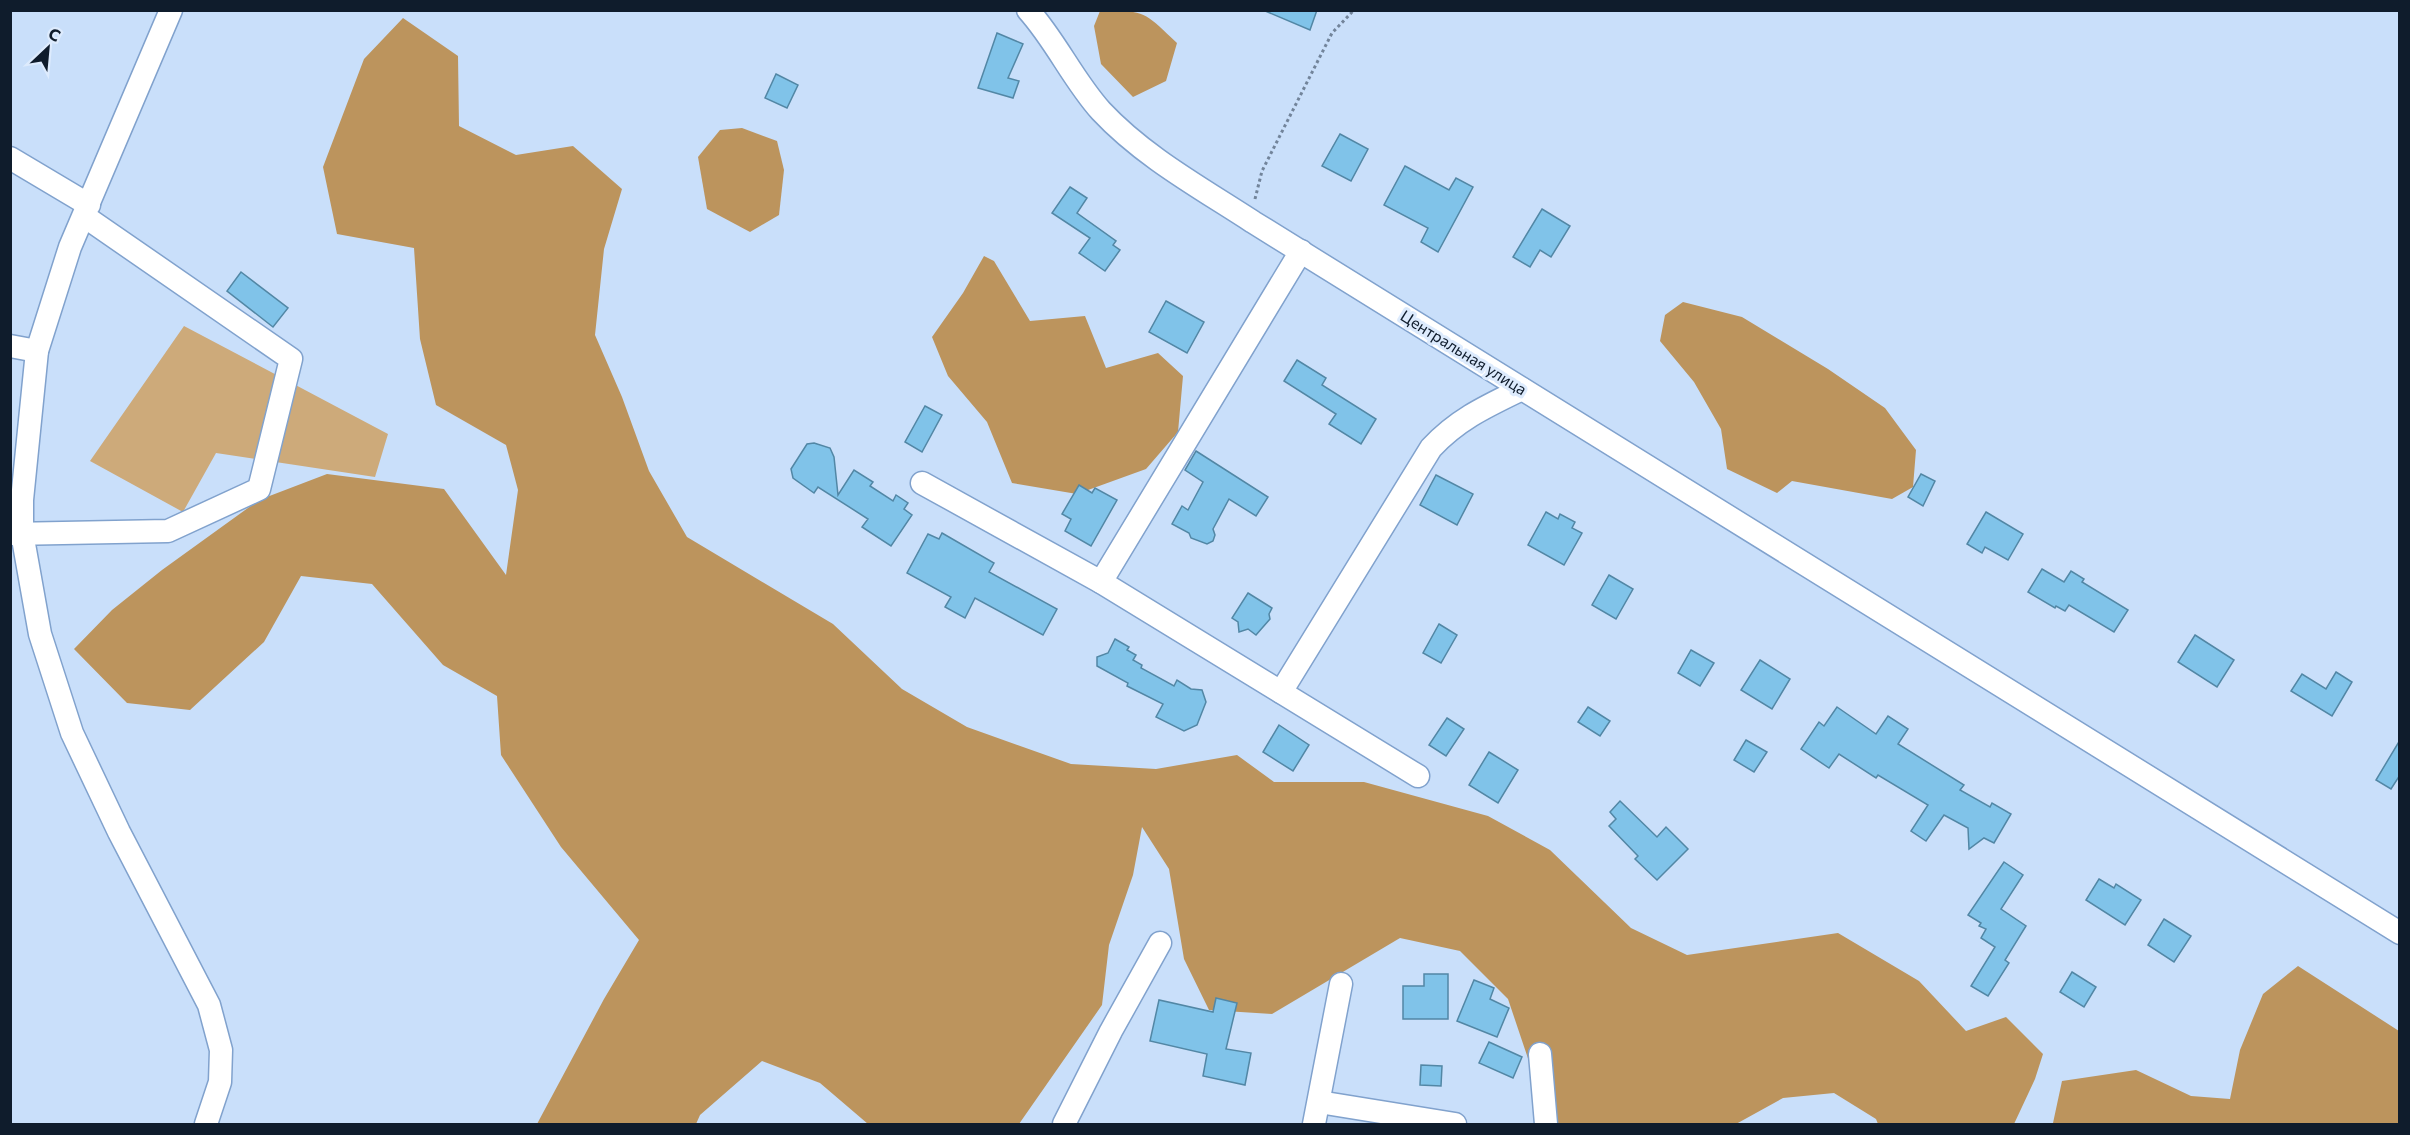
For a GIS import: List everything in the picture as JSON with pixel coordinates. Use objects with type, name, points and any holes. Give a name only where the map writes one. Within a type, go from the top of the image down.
[{"type":"street","points":[[171,10],[70,247],[37,351],[22,500],[16,533],[40,634],[72,733],[119,832],[209,1005],[221,1050],[220,1082],[206,1125]]},
{"type":"street","name":"Центральная улица","points":[[1039,15],[1066,64],[1101,110],[1141,148],[1253,222],[2400,933]]},
{"type":"street","points":[[10,158],[291,359],[259,489],[168,531],[16,533]]},
{"type":"street","points":[[1101,582],[1301,251]]},
{"type":"street","points":[[10,346],[37,351]]},
{"type":"street","points":[[1281,692],[1431,448],[1447,430],[1471,414],[1522,389]]},
{"type":"street","points":[[922,483],[1101,582],[1418,776]]},
{"type":"street","points":[[1064,1125],[1111,1031],[1160,943]]},
{"type":"street","points":[[1314,1125],[1341,984]]},
{"type":"street","points":[[1540,1054],[1546,1125]]},
{"type":"street","points":[[1319,1102],[1455,1125]]},
{"type":"path","points":[[1253,222],[1255,196],[1262,171],[1332,33],[1354,10]]},
{"type":"shaded area","points":[[1100,11],[1127,11],[1143,15],[1158,25],[1177,43],[1166,81],[1133,97],[1101,64],[1094,26]]},
{"type":"shaded area","points":[[403,18],[458,56],[459,126],[516,155],[573,146],[622,189],[604,249],[595,335],[622,397],[649,471],[687,537],[833,624],[902,689],[967,727],[1071,764],[1156,769],[1237,755],[1274,782],[1364,782],[1488,816],[1550,850],[1631,928],[1687,955],[1838,933],[1919,981],[1966,1031],[2006,1017],[2043,1054],[2035,1079],[2014,1124],[1878,1124],[1876,1119],[1834,1093],[1783,1098],[1736,1124],[1550,1124],[1508,999],[1460,951],[1400,938],[1272,1014],[1209,1010],[1184,959],[1169,869],[1142,827],[1133,875],[1109,945],[1102,1005],[1019,1124],[868,1124],[820,1083],[762,1061],[700,1115],[696,1124],[537,1124],[604,999],[639,940],[561,847],[501,755],[497,696],[443,665],[372,584],[301,576],[264,642],[190,710],[127,703],[74,649],[112,610],[162,570],[259,500],[327,474],[444,489],[506,575],[518,490],[506,445],[436,405],[420,339],[414,248],[337,234],[323,167],[364,59]]},
{"type":"shaded area","points":[[742,128],[777,141],[784,170],[779,215],[750,232],[707,209],[698,157],[720,130]]},
{"type":"shaded area","points":[[984,256],[994,261],[1030,321],[1085,316],[1106,368],[1158,353],[1183,376],[1178,432],[1146,469],[1077,494],[1012,483],[987,422],[948,376],[932,337],[963,293]]},
{"type":"shaded area","points":[[1683,302],[1742,317],[1828,369],[1885,408],[1916,450],[1913,487],[1892,499],[1792,481],[1777,493],[1727,469],[1721,429],[1694,382],[1660,341],[1665,315]]},
{"type":"shaded area","points":[[184,326],[388,434],[375,477],[216,453],[183,512],[90,461]]},
{"type":"shaded area","points":[[2298,966],[2399,1031],[2399,1124],[2053,1123],[2062,1081],[2136,1070],[2191,1096],[2230,1099],[2240,1050],[2263,994]]},
{"type":"building","points":[[1263,10],[1317,10],[1310,30]]},
{"type":"building","points":[[997,33],[1023,44],[1008,78],[1019,81],[1013,98],[978,88]]},
{"type":"building","points":[[776,74],[798,85],[787,108],[765,98]]},
{"type":"building","points":[[1340,134],[1368,149],[1351,181],[1322,166]]},
{"type":"building","points":[[1405,166],[1449,190],[1456,178],[1473,187],[1438,252],[1421,242],[1428,228],[1384,205]]},
{"type":"building","points":[[1070,187],[1087,198],[1077,213],[1116,241],[1113,245],[1120,250],[1105,271],[1079,253],[1090,238],[1052,213]]},
{"type":"building","points":[[1542,209],[1570,226],[1551,257],[1540,250],[1530,267],[1513,257]]},
{"type":"building","points":[[241,272],[288,308],[273,327],[227,291]]},
{"type":"building","points":[[1166,301],[1204,322],[1187,353],[1149,332]]},
{"type":"building","points":[[1297,360],[1326,378],[1322,385],[1376,419],[1361,444],[1329,424],[1336,414],[1284,381]]},
{"type":"building","points":[[925,406],[942,415],[922,452],[905,442]]},
{"type":"building","points":[[814,443],[830,448],[834,457],[838,495],[854,470],[873,482],[870,486],[893,501],[896,495],[908,503],[904,509],[912,515],[891,546],[862,527],[868,519],[818,487],[814,493],[793,478],[791,469],[807,444]]},
{"type":"building","points":[[1196,451],[1268,497],[1256,516],[1229,499],[1213,529],[1215,535],[1213,541],[1207,544],[1191,538],[1189,533],[1172,524],[1182,506],[1188,510],[1203,482],[1185,470]]},
{"type":"building","points":[[1921,474],[1935,481],[1923,506],[1908,497]]},
{"type":"building","points":[[1436,475],[1473,494],[1457,525],[1420,505]]},
{"type":"building","points":[[1079,485],[1092,493],[1095,488],[1117,500],[1091,546],[1065,531],[1071,519],[1062,514]]},
{"type":"building","points":[[1546,512],[1558,519],[1560,514],[1575,522],[1572,528],[1582,533],[1564,565],[1528,545]]},
{"type":"building","points":[[1986,512],[2023,534],[2008,560],[1985,547],[1982,553],[1967,544]]},
{"type":"building","points":[[942,533],[994,563],[989,572],[1057,609],[1043,635],[975,598],[965,618],[945,607],[951,597],[907,573],[928,534],[939,539]]},
{"type":"building","points":[[2042,569],[2064,582],[2071,571],[2084,579],[2082,582],[2128,610],[2114,632],[2069,605],[2065,611],[2056,606],[2055,608],[2028,592]]},
{"type":"building","points":[[1609,575],[1633,589],[1616,619],[1592,605]]},
{"type":"building","points":[[1248,593],[1272,608],[1269,614],[1270,619],[1256,635],[1248,629],[1239,632],[1238,622],[1232,618]]},
{"type":"building","points":[[1439,624],[1457,635],[1441,663],[1423,653]]},
{"type":"building","points":[[2195,635],[2234,660],[2217,687],[2178,662]]},
{"type":"building","points":[[1115,639],[1129,647],[1127,650],[1136,655],[1133,660],[1142,665],[1141,668],[1174,686],[1177,680],[1191,689],[1202,690],[1206,702],[1197,725],[1184,731],[1156,717],[1163,704],[1127,686],[1128,683],[1097,666],[1097,657],[1108,653]]},
{"type":"building","points":[[1691,650],[1714,663],[1700,686],[1678,673]]},
{"type":"building","points":[[1760,660],[1790,679],[1772,709],[1741,690]]},
{"type":"building","points":[[2336,672],[2352,682],[2332,716],[2291,691],[2302,674],[2326,689]]},
{"type":"building","points":[[1588,707],[1610,721],[1600,736],[1578,722]]},
{"type":"building","points":[[1837,707],[1876,734],[1888,716],[1908,729],[1898,744],[1964,785],[1960,790],[1990,807],[1992,803],[2011,814],[1994,843],[1984,838],[1969,849],[1968,828],[1944,815],[1926,841],[1911,831],[1928,805],[1878,775],[1876,778],[1839,754],[1829,768],[1801,749],[1819,722],[1824,726]]},
{"type":"building","points":[[1447,718],[1464,729],[1446,756],[1429,745]]},
{"type":"building","points":[[1279,725],[1309,745],[1293,771],[1263,752]]},
{"type":"building","points":[[1746,740],[1767,752],[1754,772],[1734,760]]},
{"type":"building","points":[[2400,740],[2400,775],[2391,789],[2376,780]]},
{"type":"building","points":[[1489,752],[1518,770],[1498,803],[1469,785]]},
{"type":"building","points":[[1620,801],[1657,837],[1666,827],[1688,849],[1657,880],[1635,859],[1638,856],[1609,826],[1616,819],[1610,812]]},
{"type":"building","points":[[2004,862],[2023,875],[2001,909],[2026,926],[2005,960],[2009,963],[1988,996],[1971,986],[1995,947],[1981,938],[1986,929],[1979,926],[1981,923],[1968,915]]},
{"type":"building","points":[[2099,879],[2114,888],[2116,884],[2141,900],[2125,925],[2086,900]]},
{"type":"building","points":[[2164,919],[2191,936],[2174,962],[2148,945]]},
{"type":"building","points":[[2072,972],[2096,987],[2084,1007],[2060,992]]},
{"type":"building","points":[[1424,974],[1448,974],[1448,1019],[1403,1019],[1403,986],[1424,986]]},
{"type":"building","points":[[1474,980],[1494,988],[1490,999],[1509,1008],[1497,1037],[1457,1021]]},
{"type":"building","points":[[1216,998],[1237,1003],[1226,1049],[1251,1053],[1245,1085],[1203,1076],[1207,1054],[1150,1041],[1159,1000],[1213,1012]]},
{"type":"building","points":[[1489,1042],[1522,1057],[1513,1078],[1479,1063]]},
{"type":"building","points":[[1421,1065],[1442,1066],[1441,1086],[1420,1085]]}]
